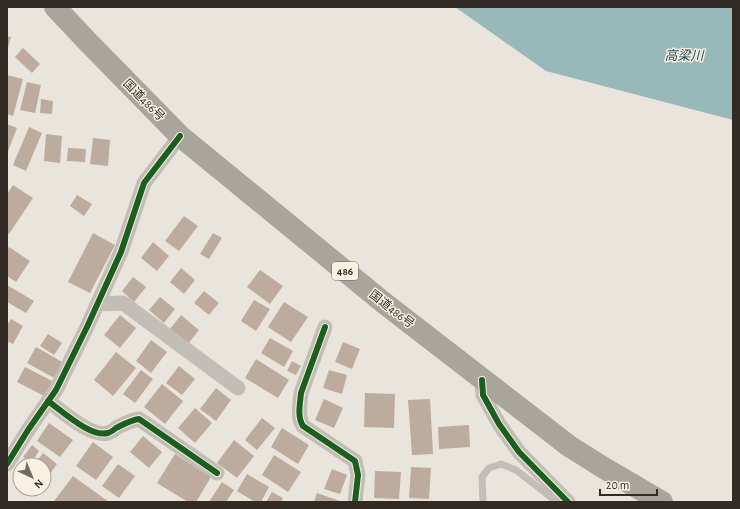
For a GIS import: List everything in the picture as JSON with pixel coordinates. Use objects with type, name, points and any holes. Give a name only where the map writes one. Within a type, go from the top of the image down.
[{"type":"highway","name":"国道486号","points":[[55,7],[180,136],[378,298],[569,446],[662,502]]},
{"type":"street","points":[[7,464],[28,430],[56,390],[121,252],[144,183],[180,136]]},
{"type":"street","points":[[97,304],[122,303],[238,388]]},
{"type":"street","points":[[325,327],[301,393],[300,422],[303,426],[355,461],[358,475],[355,502]]},
{"type":"street","points":[[482,380],[483,395],[499,424],[519,452],[568,502]]},
{"type":"street","points":[[48,401],[88,430],[99,433],[108,433],[124,423],[139,419],[217,472]]},
{"type":"lane","points":[[483,502],[482,477],[490,468],[501,464],[516,470],[557,502]]},
{"type":"water","name":"高梁川","points":[[455,7],[733,7],[733,120],[546,71]]},
{"type":"building","points":[[7,36],[11,37],[7,51]]},
{"type":"building","points":[[23,48],[40,64],[32,73],[15,57]]},
{"type":"building","points":[[7,75],[23,79],[13,116],[7,114]]},
{"type":"building","points":[[27,82],[41,85],[35,113],[20,110]]},
{"type":"building","points":[[41,99],[53,101],[52,114],[40,113]]},
{"type":"building","points":[[7,124],[17,128],[7,154]]},
{"type":"building","points":[[29,127],[42,133],[26,171],[13,165]]},
{"type":"building","points":[[46,134],[62,136],[60,163],[44,161]]},
{"type":"building","points":[[93,138],[110,140],[108,166],[90,164]]},
{"type":"building","points":[[68,148],[86,149],[85,162],[67,161]]},
{"type":"building","points":[[13,185],[33,198],[9,234],[7,233],[7,194]]},
{"type":"building","points":[[77,195],[92,204],[84,216],[70,206]]},
{"type":"building","points":[[184,216],[198,226],[179,251],[165,241]]},
{"type":"building","points":[[93,233],[115,245],[90,293],[68,282]]},
{"type":"building","points":[[213,233],[222,238],[209,259],[200,254]]},
{"type":"building","points":[[153,242],[169,256],[157,271],[141,258]]},
{"type":"building","points":[[9,247],[30,261],[16,282],[7,276],[7,250]]},
{"type":"building","points":[[181,268],[195,280],[184,294],[170,282]]},
{"type":"building","points":[[260,270],[283,286],[270,304],[247,287]]},
{"type":"building","points":[[133,277],[146,287],[134,302],[122,291]]},
{"type":"building","points":[[7,285],[34,301],[26,313],[7,302]]},
{"type":"building","points":[[204,291],[219,303],[209,315],[194,303]]},
{"type":"building","points":[[160,297],[175,309],[164,323],[149,310]]},
{"type":"building","points":[[254,300],[270,309],[256,331],[241,321]]},
{"type":"building","points":[[284,302],[308,317],[291,342],[268,327]]},
{"type":"building","points":[[120,315],[136,328],[120,348],[104,335]]},
{"type":"building","points":[[181,315],[199,330],[188,344],[170,329]]},
{"type":"building","points":[[11,319],[23,326],[13,344],[7,341],[7,325]]},
{"type":"building","points":[[48,334],[62,343],[54,355],[40,346]]},
{"type":"building","points":[[270,338],[293,351],[284,367],[261,353]]},
{"type":"building","points":[[151,340],[167,352],[151,373],[136,361]]},
{"type":"building","points":[[343,342],[360,349],[352,369],[335,362]]},
{"type":"building","points":[[36,347],[64,363],[56,379],[27,363]]},
{"type":"building","points":[[116,352],[136,368],[113,396],[94,380]]},
{"type":"building","points":[[256,359],[289,380],[278,398],[245,378]]},
{"type":"building","points":[[292,361],[301,366],[296,375],[287,371]]},
{"type":"building","points":[[179,366],[195,379],[182,395],[166,383]]},
{"type":"building","points":[[25,367],[54,382],[46,397],[17,382]]},
{"type":"building","points":[[141,370],[153,379],[135,403],[123,394]]},
{"type":"building","points":[[329,370],[347,375],[342,394],[323,388]]},
{"type":"building","points":[[162,384],[183,401],[165,424],[144,407]]},
{"type":"building","points":[[216,388],[231,400],[216,421],[200,409]]},
{"type":"building","points":[[365,393],[395,394],[394,428],[364,427]]},
{"type":"building","points":[[324,399],[343,408],[334,428],[315,420]]},
{"type":"building","points":[[430,399],[433,454],[412,455],[408,400]]},
{"type":"building","points":[[195,408],[212,423],[195,443],[178,428]]},
{"type":"building","points":[[262,418],[275,428],[257,450],[245,440]]},
{"type":"building","points":[[49,423],[73,440],[60,457],[37,441]]},
{"type":"building","points":[[469,425],[470,447],[439,449],[438,427]]},
{"type":"building","points":[[282,428],[309,445],[298,464],[271,447]]},
{"type":"building","points":[[143,436],[162,452],[149,468],[130,452]]},
{"type":"building","points":[[234,440],[254,456],[237,478],[217,463]]},
{"type":"building","points":[[93,442],[113,457],[96,480],[76,466]]},
{"type":"building","points":[[32,445],[39,451],[35,457],[23,457]]},
{"type":"building","points":[[43,453],[48,457],[40,457]]},
{"type":"building","points":[[175,454],[211,477],[196,502],[188,502],[157,483]]},
{"type":"building","points":[[274,455],[301,472],[288,492],[262,475]]},
{"type":"building","points":[[52,460],[57,464],[52,471]]},
{"type":"building","points":[[118,464],[135,476],[119,498],[102,486]]},
{"type":"building","points":[[411,467],[431,468],[429,499],[409,498]]},
{"type":"building","points":[[332,469],[347,475],[340,494],[324,489]]},
{"type":"building","points":[[375,471],[401,472],[399,499],[374,498]]},
{"type":"building","points":[[247,474],[269,487],[261,502],[255,502],[237,491]]},
{"type":"building","points":[[73,476],[109,502],[54,501]]},
{"type":"building","points":[[222,482],[234,490],[226,502],[209,502]]},
{"type":"building","points":[[272,492],[283,498],[281,502],[266,502]]},
{"type":"building","points":[[317,493],[343,502],[314,502]]},
{"type":"cycle path","points":[[7,464],[28,430],[56,390],[87,327],[121,252],[144,183],[180,136]]},
{"type":"cycle path","points":[[325,327],[301,393],[299,410],[300,419],[303,426],[355,461],[358,475],[355,502]]},
{"type":"cycle path","points":[[482,380],[483,395],[499,424],[519,452],[568,502]]},
{"type":"cycle path","points":[[48,401],[77,423],[93,432],[109,433],[128,422],[139,419],[217,473]]}]
